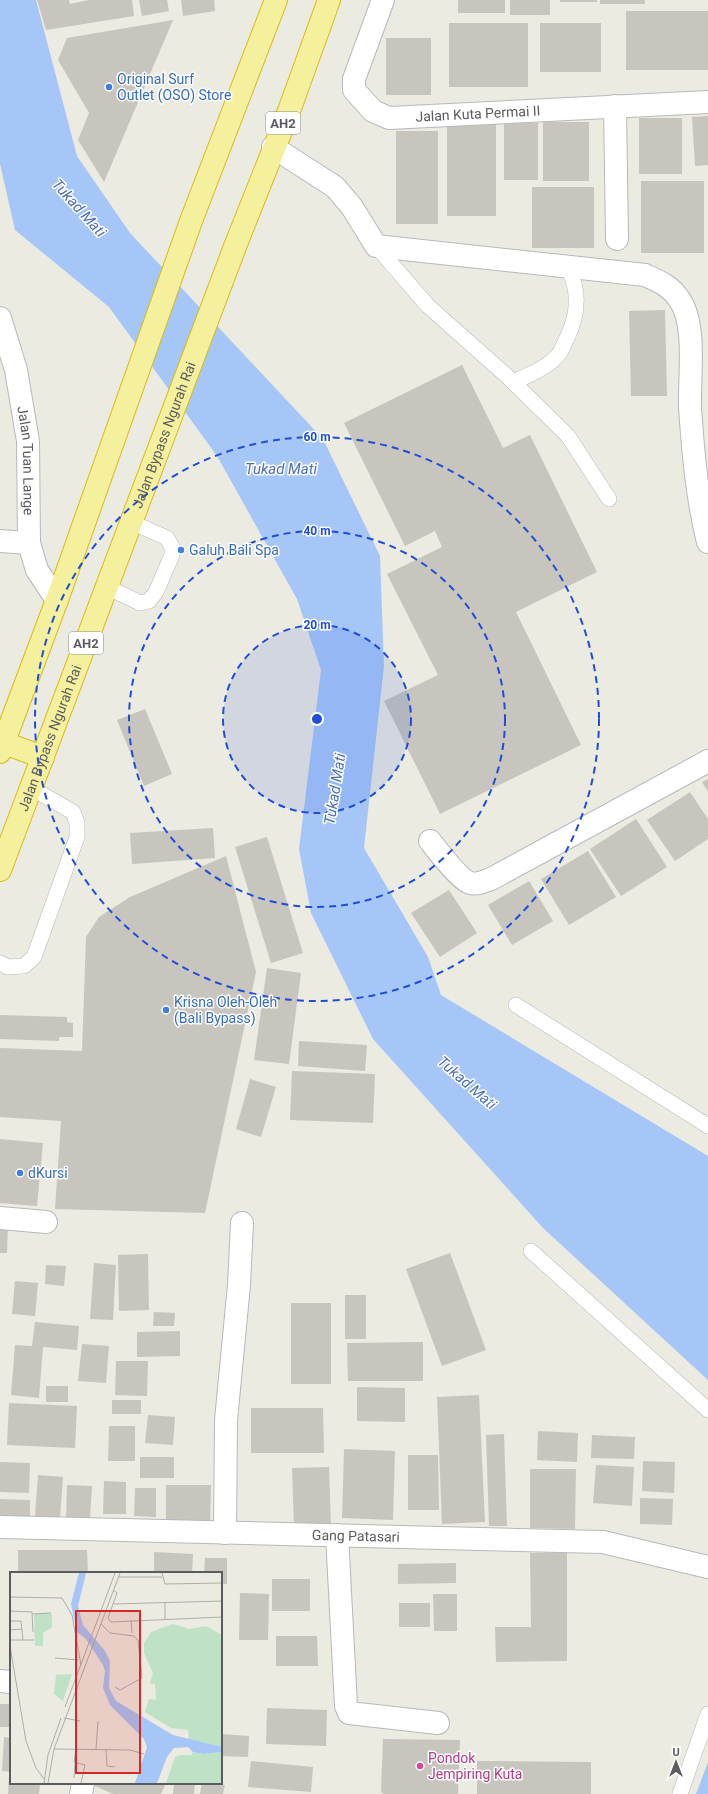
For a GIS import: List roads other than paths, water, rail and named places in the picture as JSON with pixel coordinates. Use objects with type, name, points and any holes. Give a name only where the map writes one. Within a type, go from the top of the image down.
[{"type":"highway","points":[[43,757],[2,747],[57,600],[128,397],[192,221],[276,0]]},
{"type":"highway","name":"Jalan Bypass Ngurah Rai","points":[[0,870],[236,244],[273,147],[289,111],[329,0]]},
{"type":"street","name":"Jalan Kuta Permai II","points":[[383,0],[354,79],[354,90],[373,111],[389,118],[708,102]]},
{"type":"street","points":[[615,106],[617,239]]},
{"type":"street","points":[[273,147],[334,187],[352,207],[376,246],[568,268],[645,275],[666,285],[680,299],[688,324],[691,354],[690,405],[696,484],[708,542]]},
{"type":"street","name":"Jalan Tuan Lange","points":[[0,318],[16,370],[26,425],[28,441],[29,543],[37,570],[57,600]]},
{"type":"street","points":[[0,541],[29,543]]},
{"type":"street","points":[[430,841],[462,878],[469,883],[478,883],[492,879],[708,761]]},
{"type":"street","points":[[0,1218],[46,1222]]},
{"type":"street","points":[[224,1533],[226,1420],[239,1286],[242,1223]]},
{"type":"street","name":"Gang Patasari","points":[[0,1527],[603,1542],[708,1568]]},
{"type":"street","points":[[337,1535],[346,1706],[349,1713],[438,1724]]},
{"type":"street","points":[[0,1681],[10,1682]]},
{"type":"street","points":[[81,1794],[83,1784]]},
{"type":"lane","points":[[376,246],[428,306],[513,382],[568,436],[609,499]]},
{"type":"lane","points":[[513,382],[530,375],[558,356],[572,328],[578,303],[573,277],[568,268]]},
{"type":"lane","points":[[107,587],[140,603],[149,601],[156,592],[172,555],[172,547],[167,538],[131,522]]},
{"type":"lane","points":[[0,963],[8,967],[24,966],[34,957],[77,837],[77,823],[73,812],[31,788]]},
{"type":"lane","points":[[516,1005],[708,1126]]},
{"type":"lane","points":[[531,1251],[708,1410]]},
{"type":"lane","points":[[680,1794],[708,1714]]},
{"type":"water","name":"Tukad Mati","points":[[0,0],[36,0],[77,156],[130,233],[323,439],[380,556],[384,666],[364,848],[428,957],[441,995],[708,1156],[708,1380],[543,1228],[373,1039],[311,913],[299,849],[321,670],[297,599],[217,456],[109,307],[15,230],[0,164]]},
{"type":"water","points":[[708,1762],[708,1794],[696,1794]]},
{"type":"place","name":"Original Surf Outlet (OSO) Store","points":[[109,87]]},
{"type":"place","name":"Galuh Bali Spa","points":[[181,550]]},
{"type":"place","name":"Krisna Oleh-Oleh (Bali Bypass)","points":[[166,1010]]},
{"type":"place","name":"dKursi","points":[[20,1173]]},
{"type":"place","name":"Pondok Jempiring Kuta","points":[[420,1766]]}]
